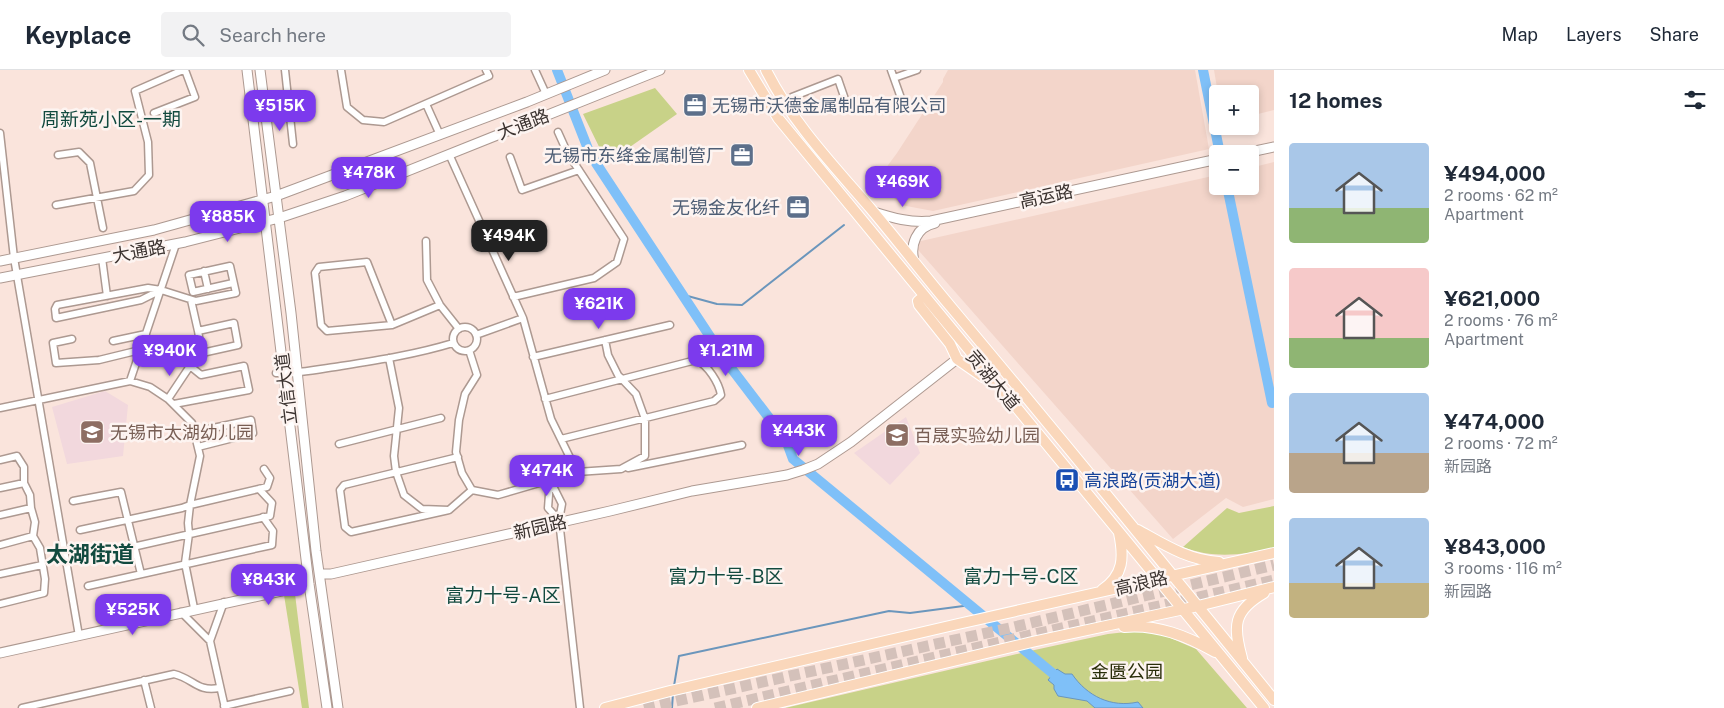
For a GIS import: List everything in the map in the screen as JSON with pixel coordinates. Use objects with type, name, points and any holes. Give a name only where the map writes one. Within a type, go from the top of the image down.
[{"type":"main road","name":"贡湖大道","points":[[749,70],[778,118],[1264,708]]},
{"type":"main road","name":"贡湖大道","points":[[766,70],[778,95],[808,135],[874,212],[914,264],[1274,700]]},
{"type":"main road","points":[[924,296],[918,301],[919,305],[950,344],[957,358],[983,377],[994,381]]},
{"type":"main road","points":[[1133,527],[1180,553],[1193,558],[1220,562],[1242,560]]},
{"type":"main road","points":[[1099,593],[1109,586],[1120,571],[1123,552],[1118,529]]},
{"type":"main road","name":"高浪路","points":[[604,708],[958,624],[1274,553]]},
{"type":"main road","points":[[757,708],[1032,642],[1198,606],[1274,587]]},
{"type":"main road","points":[[1243,662],[1237,632],[1239,616],[1244,606],[1274,587]]},
{"type":"main road","points":[[1091,629],[1135,626],[1150,627],[1183,636],[1220,654]]},
{"type":"street","points":[[56,206],[134,191],[149,175],[148,142],[135,91],[184,70],[195,97],[154,113]]},
{"type":"street","name":"立信大道","points":[[247,70],[266,221],[280,373],[327,708]]},
{"type":"street","name":"立信大道","points":[[260,70],[279,218],[319,573],[338,708]]},
{"type":"street","points":[[285,70],[294,144]]},
{"type":"street","points":[[341,70],[347,107],[363,120],[384,122],[489,76],[486,70]]},
{"type":"street","points":[[535,70],[548,93]]},
{"type":"street","name":"大通路","points":[[0,260],[154,230],[276,196],[440,135],[605,70]]},
{"type":"street","name":"大通路","points":[[0,278],[176,244],[279,218],[345,196],[660,70]]},
{"type":"street","points":[[891,70],[901,98]]},
{"type":"street","points":[[894,78],[917,70]]},
{"type":"street","points":[[792,97],[838,79],[848,108]]},
{"type":"street","points":[[426,104],[440,135]]},
{"type":"street","points":[[513,297],[594,278],[617,262],[624,239],[567,152],[558,132]]},
{"type":"street","points":[[0,133],[14,258],[78,635]]},
{"type":"street","points":[[1259,151],[1274,148]]},
{"type":"street","points":[[1259,152],[1274,148]]},
{"type":"street","points":[[58,155],[79,152],[90,163],[103,228]]},
{"type":"street","points":[[449,154],[523,318],[551,419],[577,472]]},
{"type":"street","points":[[510,157],[522,190],[579,170]]},
{"type":"street","name":"高运路","points":[[874,212],[904,221],[931,221],[1209,162]]},
{"type":"street","name":"高运路","points":[[914,264],[912,242],[919,232],[930,224],[1209,162]]},
{"type":"street","points":[[426,241],[427,280],[440,305],[459,329]]},
{"type":"street","points":[[130,381],[176,244]]},
{"type":"street","points":[[102,258],[106,296]]},
{"type":"street","points":[[392,325],[367,262],[319,267],[315,273],[321,325],[327,331],[392,325],[440,305]]},
{"type":"street","points":[[160,290],[141,300],[56,318],[55,309],[57,305],[148,288],[160,290],[196,301],[236,293],[230,266],[189,275],[192,292],[233,283]]},
{"type":"street","points":[[204,272],[208,289]]},
{"type":"street","points":[[191,300],[202,353],[238,345],[234,323],[198,331]]},
{"type":"street","points":[[476,334],[523,318]]},
{"type":"street","points":[[534,357],[670,325]]},
{"type":"street","points":[[462,327],[470,328],[476,334],[475,346],[469,350],[461,350],[453,343],[454,335],[462,327]]},
{"type":"street","points":[[113,341],[146,334]]},
{"type":"street","points":[[72,339],[53,343],[56,362],[99,360],[140,350]]},
{"type":"street","points":[[605,340],[608,355],[618,375],[636,394],[645,419],[645,456],[621,469]]},
{"type":"street","points":[[280,373],[390,358],[453,343]]},
{"type":"street","points":[[168,398],[190,366],[201,345]]},
{"type":"street","points":[[469,350],[478,375],[465,394],[459,420],[456,452],[462,473],[472,490],[498,495],[577,472],[621,469],[742,445]]},
{"type":"street","points":[[390,358],[400,408],[394,456],[396,472],[404,495],[422,509],[449,510]]},
{"type":"street","name":"新园路","points":[[319,573],[331,574],[691,489],[787,473],[817,463],[848,442],[957,358]]},
{"type":"street","points":[[545,399],[696,360],[701,362],[720,385],[721,395],[714,401],[561,439]]},
{"type":"street","points":[[174,404],[249,390],[244,366],[202,375],[190,366]]},
{"type":"street","points":[[0,408],[130,381],[150,387],[174,404],[192,423],[200,456],[190,505],[185,563],[194,608]]},
{"type":"street","points":[[338,444],[441,418]]},
{"type":"street","points":[[194,432],[251,420],[253,433],[198,447]]},
{"type":"street","points":[[0,460],[17,456],[24,467],[24,482],[30,494],[35,522],[33,536],[40,548],[45,579],[44,593],[0,604]]},
{"type":"street","points":[[458,457],[344,485],[340,490],[345,527],[351,532],[449,510],[472,490]]},
{"type":"street","points":[[80,530],[267,487],[270,478],[264,469]]},
{"type":"street","points":[[550,480],[548,508],[559,521]]},
{"type":"street","points":[[550,480],[562,504],[559,521],[580,708]]},
{"type":"street","points":[[0,488],[24,482]]},
{"type":"street","points":[[84,558],[270,516],[272,503],[259,489]]},
{"type":"street","points":[[73,501],[121,492],[141,574]]},
{"type":"street","points":[[0,515],[31,508]]},
{"type":"street","points":[[88,586],[272,545],[273,531],[263,517]]},
{"type":"street","points":[[0,545],[33,536]]},
{"type":"street","points":[[0,574],[42,565]]},
{"type":"street","points":[[0,652],[309,585]]},
{"type":"street","points":[[181,612],[223,603]]},
{"type":"street","points":[[223,603],[210,641],[219,688],[225,707],[290,691]]},
{"type":"street","points":[[181,612],[210,641]]},
{"type":"street","points":[[22,708],[38,706],[174,674],[183,676],[203,689],[219,688]]},
{"type":"street","points":[[144,680],[150,708]]},
{"type":"shaded area","points":[[948,70],[1195,70],[1209,149],[933,211],[901,205],[877,180],[897,153],[943,82]]},
{"type":"shaded area","points":[[1214,70],[1274,70],[1274,110],[1259,114],[1259,85],[1216,85]]},
{"type":"shaded area","points":[[1274,162],[1274,499],[1243,507],[1226,498],[1173,539],[912,243],[1209,177],[1209,195],[1259,195],[1259,166]]},
{"type":"shaded area","name":"无锡市太湖幼儿园","points":[[105,391],[128,405],[123,456],[67,464],[52,407]]},
{"type":"shaded area","name":"百晟实验幼儿园","points":[[906,417],[920,453],[890,485],[854,453]]},
{"type":"green space","points":[[655,88],[677,114],[607,163],[583,114]]},
{"type":"green space","points":[[1274,506],[1274,548],[1228,555],[1194,551],[1183,547],[1227,508],[1239,513]]},
{"type":"green space","points":[[295,594],[309,708],[302,708],[284,595]]},
{"type":"green space","name":"金匮公园","points":[[1145,632],[1166,636],[1196,649],[1247,708],[785,708],[1030,651],[1108,634]]},
{"type":"water","points":[[1057,669],[1065,674],[1072,674],[1092,694],[1100,698],[1118,703],[1138,702],[1143,708],[1095,708],[1087,701],[1058,696],[1054,685],[1048,680]]},
{"type":"waterway","points":[[557,70],[590,154],[728,364],[786,440],[793,459],[1062,681]]},
{"type":"waterway","points":[[1203,70],[1218,145]]},
{"type":"waterway","points":[[1229,195],[1272,403]]},
{"type":"waterway","points":[[684,295],[717,304],[742,305],[844,225]]},
{"type":"waterway","points":[[674,686],[679,656],[889,611],[910,613],[971,605]]},
{"type":"waterway","points":[[672,708],[673,693]]},
{"type":"tunnel","points":[[644,708],[1014,627],[1274,565]]},
{"type":"tunnel","points":[[715,708],[1274,580]]},
{"type":"place","name":"无锡市沃德金属制品有限公司","points":[[695,105]]},
{"type":"place","name":"无锡市东绛金属制管厂","points":[[742,155]]},
{"type":"place","name":"无锡金友化纤","points":[[798,207]]},
{"type":"place","name":"无锡市太湖幼儿园","points":[[92,432]]},
{"type":"place","name":"百晟实验幼儿园","points":[[897,435]]},
{"type":"place","name":"高浪路(贡湖大道)","points":[[1067,480]]},
{"type":"district","name":"周新苑小区-一期","points":[[111,119]]},
{"type":"district","name":"太湖街道","points":[[90,554]]},
{"type":"district","name":"富力十号-B区","points":[[726,576]]},
{"type":"district","name":"富力十号-C区","points":[[1021,576]]},
{"type":"district","name":"富力十号-A区","points":[[503,595]]}]
